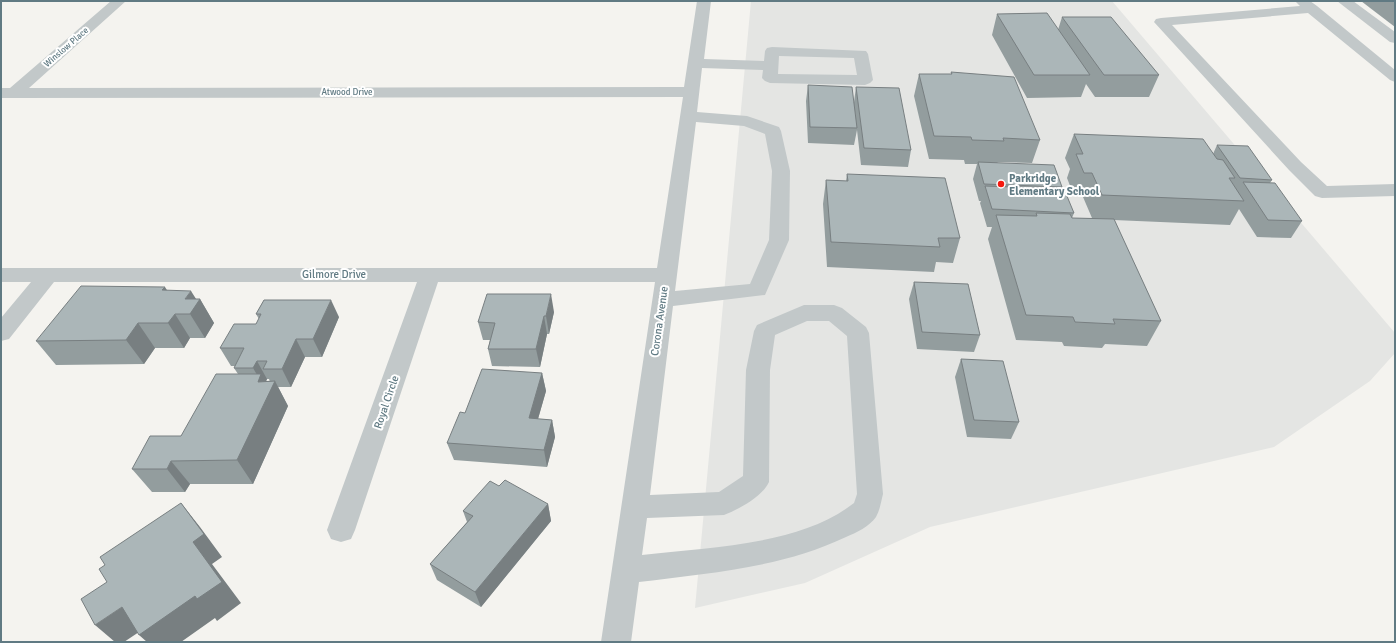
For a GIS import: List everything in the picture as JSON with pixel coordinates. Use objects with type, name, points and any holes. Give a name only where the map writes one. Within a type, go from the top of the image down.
[{"type":"street","name":"Winslow Place","points":[[7,93],[119,1]]},
{"type":"street","name":"Corona Avenue","points":[[616,642],[704,1]]},
{"type":"street","points":[[1344,1],[1395,39]]},
{"type":"street","points":[[1395,77],[1355,46],[1307,5],[1161,22],[1295,166],[1322,192],[1395,190]]},
{"type":"street","points":[[772,51],[862,54],[865,80],[770,78],[771,66],[772,51]]},
{"type":"street","points":[[696,63],[771,66]]},
{"type":"street","name":"Atwood Drive","points":[[7,93],[692,92]]},
{"type":"street","points":[[662,300],[758,290],[779,240],[781,171],[774,131],[748,121],[689,116]]},
{"type":"street","points":[[1,332],[49,274]]},
{"type":"street","name":"Royal Circle","points":[[341,530],[430,274]]},
{"type":"street","name":"Gilmore Drive","points":[[1,275],[666,275]]},
{"type":"street","points":[[626,570],[730,557],[800,543],[846,524],[866,510],[870,494],[858,333],[834,313],[804,313],[765,331],[758,370],[756,482],[724,503],[635,507]]},
{"type":"shaded area","name":"Parkridge Elementary School","points":[[751,1],[1112,1],[1395,333],[1395,353],[1370,381],[1274,447],[930,527],[805,583],[695,608]]},
{"type":"building","points":[[1047,13],[1090,75],[1034,75],[997,14]]},
{"type":"building","points":[[1062,17],[1111,17],[1159,75],[1104,75]]},
{"type":"building","points":[[951,72],[1014,77],[1040,140],[1003,138],[1004,141],[972,140],[971,137],[934,136],[919,74],[952,74]]},
{"type":"building","points":[[808,85],[852,87],[857,128],[810,127]]},
{"type":"building","points":[[856,87],[899,88],[911,150],[864,148]]},
{"type":"building","points":[[1074,134],[1203,139],[1217,159],[1223,160],[1235,178],[1229,178],[1244,201],[1102,195],[1092,173],[1084,173],[1076,154],[1083,154]]},
{"type":"building","points":[[1217,145],[1248,146],[1272,180],[1240,178]]},
{"type":"building","points":[[978,162],[1054,165],[1062,187],[984,184]]},
{"type":"building","points":[[847,174],[945,178],[960,238],[938,238],[940,247],[831,242],[826,180],[848,181]]},
{"type":"building","points":[[1243,182],[1275,183],[1302,221],[1268,220]]},
{"type":"building","points":[[985,186],[1064,189],[1074,213],[992,209]]},
{"type":"building","points":[[1036,213],[1070,214],[1072,218],[1114,219],[1161,321],[1113,319],[1115,324],[1075,322],[1073,317],[1026,315],[996,215],[1037,216]]},
{"type":"building","points":[[914,282],[968,284],[980,335],[922,332]]},
{"type":"building","points":[[81,286],[165,287],[162,290],[191,291],[185,299],[200,299],[190,314],[175,314],[168,323],[138,323],[126,340],[36,341]]},
{"type":"building","points":[[487,294],[551,294],[536,349],[488,349],[495,323],[478,322]]},
{"type":"building","points":[[264,300],[331,300],[313,339],[296,339],[282,369],[263,369],[267,361],[257,361],[253,368],[234,368],[244,348],[220,348],[234,324],[256,324],[261,314],[256,314]]},
{"type":"building","points":[[961,359],[1003,361],[1019,422],[974,420]]},
{"type":"building","points":[[482,369],[542,373],[529,418],[552,420],[544,450],[447,443],[460,412],[465,413]]},
{"type":"building","points":[[216,374],[261,374],[258,382],[275,381],[237,460],[171,461],[167,469],[132,469],[150,436],[181,436]]},
{"type":"building","points":[[505,480],[548,504],[475,592],[430,564],[473,516],[463,511],[490,481],[499,486]]},
{"type":"building","points":[[181,503],[204,534],[193,542],[222,582],[197,599],[195,596],[139,635],[122,607],[95,625],[81,599],[107,582],[99,569],[105,565],[100,557]]},
{"type":"place","name":"Parkridge Elementary School","points":[[1001,184]]}]
